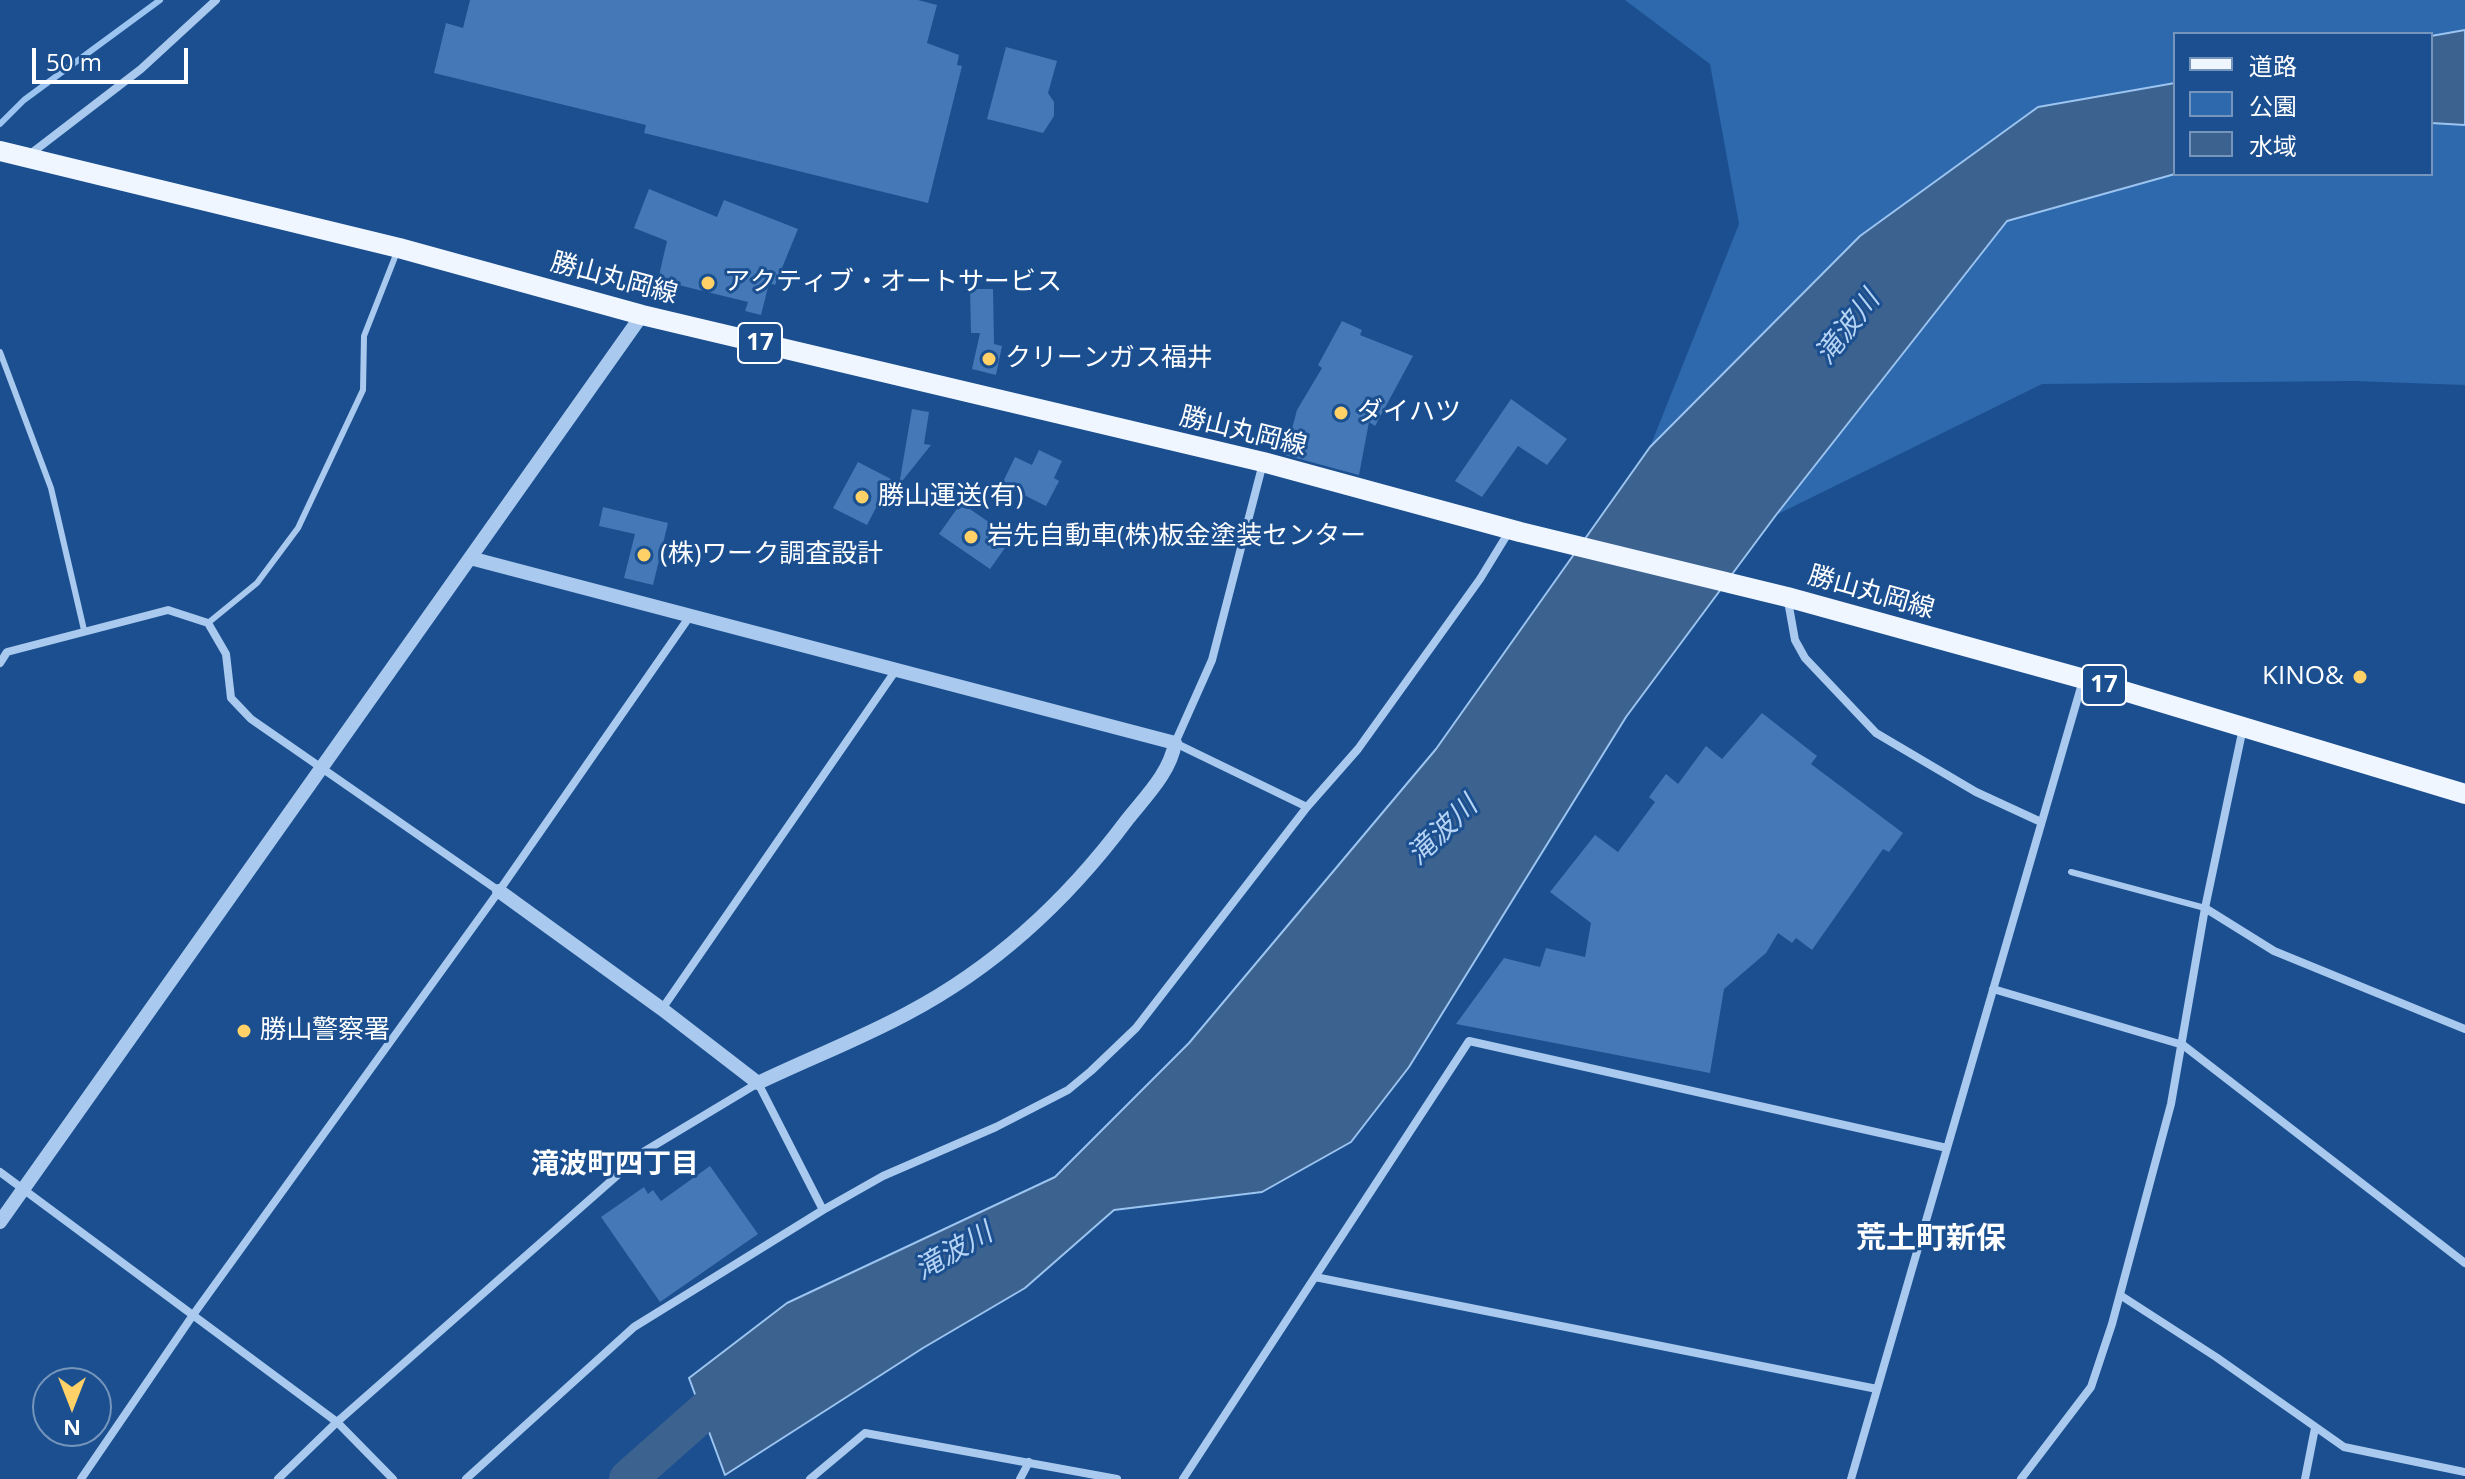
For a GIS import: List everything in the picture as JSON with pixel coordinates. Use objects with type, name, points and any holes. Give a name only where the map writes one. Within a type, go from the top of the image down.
[{"type":"main road","name":"勝山丸岡線","points":[[0,151],[399,248],[642,315],[1263,462],[1515,531],[1787,597],[2084,679],[2465,794]]},
{"type":"street","points":[[26,158],[141,69],[216,0]]},
{"type":"street","points":[[0,1222],[642,315]]},
{"type":"street","points":[[278,1479],[337,1422],[645,1151],[758,1083],[909,1013],[1014,942],[1099,858],[1173,755],[1175,743],[1212,660],[1263,462]]},
{"type":"street","points":[[466,1479],[634,1327],[883,1176],[996,1127],[1068,1090],[1136,1028],[1307,807],[1358,749],[1515,531]]},
{"type":"street","points":[[470,558],[1175,743],[1307,807]]},
{"type":"street","points":[[1787,597],[1795,640],[1805,658],[1876,733],[1976,792],[2041,822]]},
{"type":"street","points":[[0,663],[3,649],[168,610],[208,623],[226,654],[231,698],[251,719],[499,891],[758,1083],[823,1210]]},
{"type":"street","points":[[81,1479],[193,1315],[499,891],[690,616]]},
{"type":"street","points":[[662,1009],[896,670]]},
{"type":"street","points":[[1851,1479],[2084,679]]},
{"type":"street","points":[[2021,1479],[2091,1387],[2120,1295],[2171,1104],[2205,908],[2243,727]]},
{"type":"street","points":[[2205,908],[2274,951],[2465,1029]]},
{"type":"street","points":[[1993,989],[2183,1045],[2465,1263]]},
{"type":"street","points":[[1183,1479],[1469,1041],[1947,1148]]},
{"type":"street","points":[[0,1172],[337,1422],[393,1479]]},
{"type":"street","points":[[1315,1277],[1877,1389]]},
{"type":"street","points":[[2120,1295],[2216,1357],[2344,1447],[2465,1472]]},
{"type":"street","points":[[2305,1479],[2315,1428]]},
{"type":"street","points":[[810,1479],[865,1433],[1117,1479]]},
{"type":"street","points":[[1020,1479],[1029,1462]]},
{"type":"lane","points":[[208,623],[257,583],[298,528],[363,390],[364,336],[399,248]]},
{"type":"lane","points":[[0,352],[51,488],[84,630]]},
{"type":"lane","points":[[2071,872],[2205,908]]},
{"type":"green space","points":[[1625,0],[2465,0],[2465,30],[2433,36],[2433,32],[2173,32],[2173,83],[2037,107],[1860,236],[1650,447],[1739,224],[1710,64]]},
{"type":"green space","points":[[2433,123],[2465,125],[2465,385],[2353,381],[2042,384],[1776,515],[2007,221],[2173,175],[2433,176]]},
{"type":"water","points":[[2465,30],[2465,125],[2433,123],[2433,36]]},
{"type":"water","points":[[2173,83],[2173,175],[2007,221],[1776,515],[1626,717],[1409,1067],[1351,1142],[1262,1192],[1114,1210],[1025,1288],[923,1348],[725,1475],[689,1378],[787,1303],[1055,1177],[1189,1043],[1436,749],[1650,447],[1860,236],[2038,107]]},
{"type":"building","points":[[470,0],[918,0],[937,5],[927,43],[959,55],[957,65],[962,66],[928,203],[644,133],[646,125],[434,73],[446,23],[463,28]]},
{"type":"building","points":[[1006,47],[1057,61],[1048,93],[1054,102],[1054,116],[1043,133],[987,119]]},
{"type":"building","points":[[649,189],[717,217],[724,200],[798,229],[775,285],[769,283],[761,315],[745,311],[748,302],[658,280],[667,241],[634,228]]},
{"type":"building","points":[[970,289],[993,289],[994,344],[1002,346],[996,375],[972,369],[980,333],[971,333]]},
{"type":"building","points":[[1342,321],[1362,330],[1360,335],[1413,356],[1375,426],[1369,422],[1359,475],[1285,455],[1297,410],[1322,368],[1318,365]]},
{"type":"building","points":[[1511,399],[1567,439],[1547,465],[1518,446],[1482,497],[1455,481]]},
{"type":"building","points":[[912,409],[929,412],[924,444],[931,445],[899,485]]},
{"type":"building","points":[[1039,450],[1062,461],[1054,478],[1059,481],[1046,506],[1002,484],[1015,457],[1032,465]]},
{"type":"building","points":[[858,462],[891,479],[867,525],[833,508]]},
{"type":"building","points":[[961,503],[1012,538],[990,569],[939,534]]},
{"type":"building","points":[[603,507],[668,523],[653,585],[624,578],[635,534],[599,526]]},
{"type":"building","points":[[1762,713],[1817,756],[1811,764],[1903,833],[1889,852],[1883,849],[1812,950],[1796,938],[1792,943],[1778,933],[1766,953],[1724,989],[1710,1073],[1456,1024],[1504,958],[1540,967],[1546,948],[1585,957],[1591,923],[1550,892],[1595,835],[1618,852],[1655,802],[1649,797],[1666,774],[1678,784],[1706,746],[1722,759]]},
{"type":"building","points":[[710,1166],[758,1234],[660,1302],[601,1217],[644,1187],[648,1194],[653,1190],[661,1201]]},
{"type":"waterway","points":[[0,124],[24,100],[160,0]]},
{"type":"waterway","name":"滝波川","points":[[628,1479],[740,1380]]},
{"type":"place","name":"アクティブ・オートサービス","points":[[708,283]]},
{"type":"place","name":"クリーンガス福井","points":[[989,359]]},
{"type":"place","name":"ダイハツ","points":[[1341,413]]},
{"type":"place","name":"勝山運送(有)","points":[[862,497]]},
{"type":"place","name":"岩先自動車(株)板金塗装センター","points":[[971,537]]},
{"type":"place","name":"(株)ワーク調査設計","points":[[644,555]]},
{"type":"place","name":"KINO&","points":[[2360,677]]},
{"type":"place","name":"勝山警察署","points":[[244,1031]]},
{"type":"district","name":"滝波町四丁目","points":[[615,1165]]},
{"type":"district","name":"荒土町新保","points":[[1931,1239]]}]
